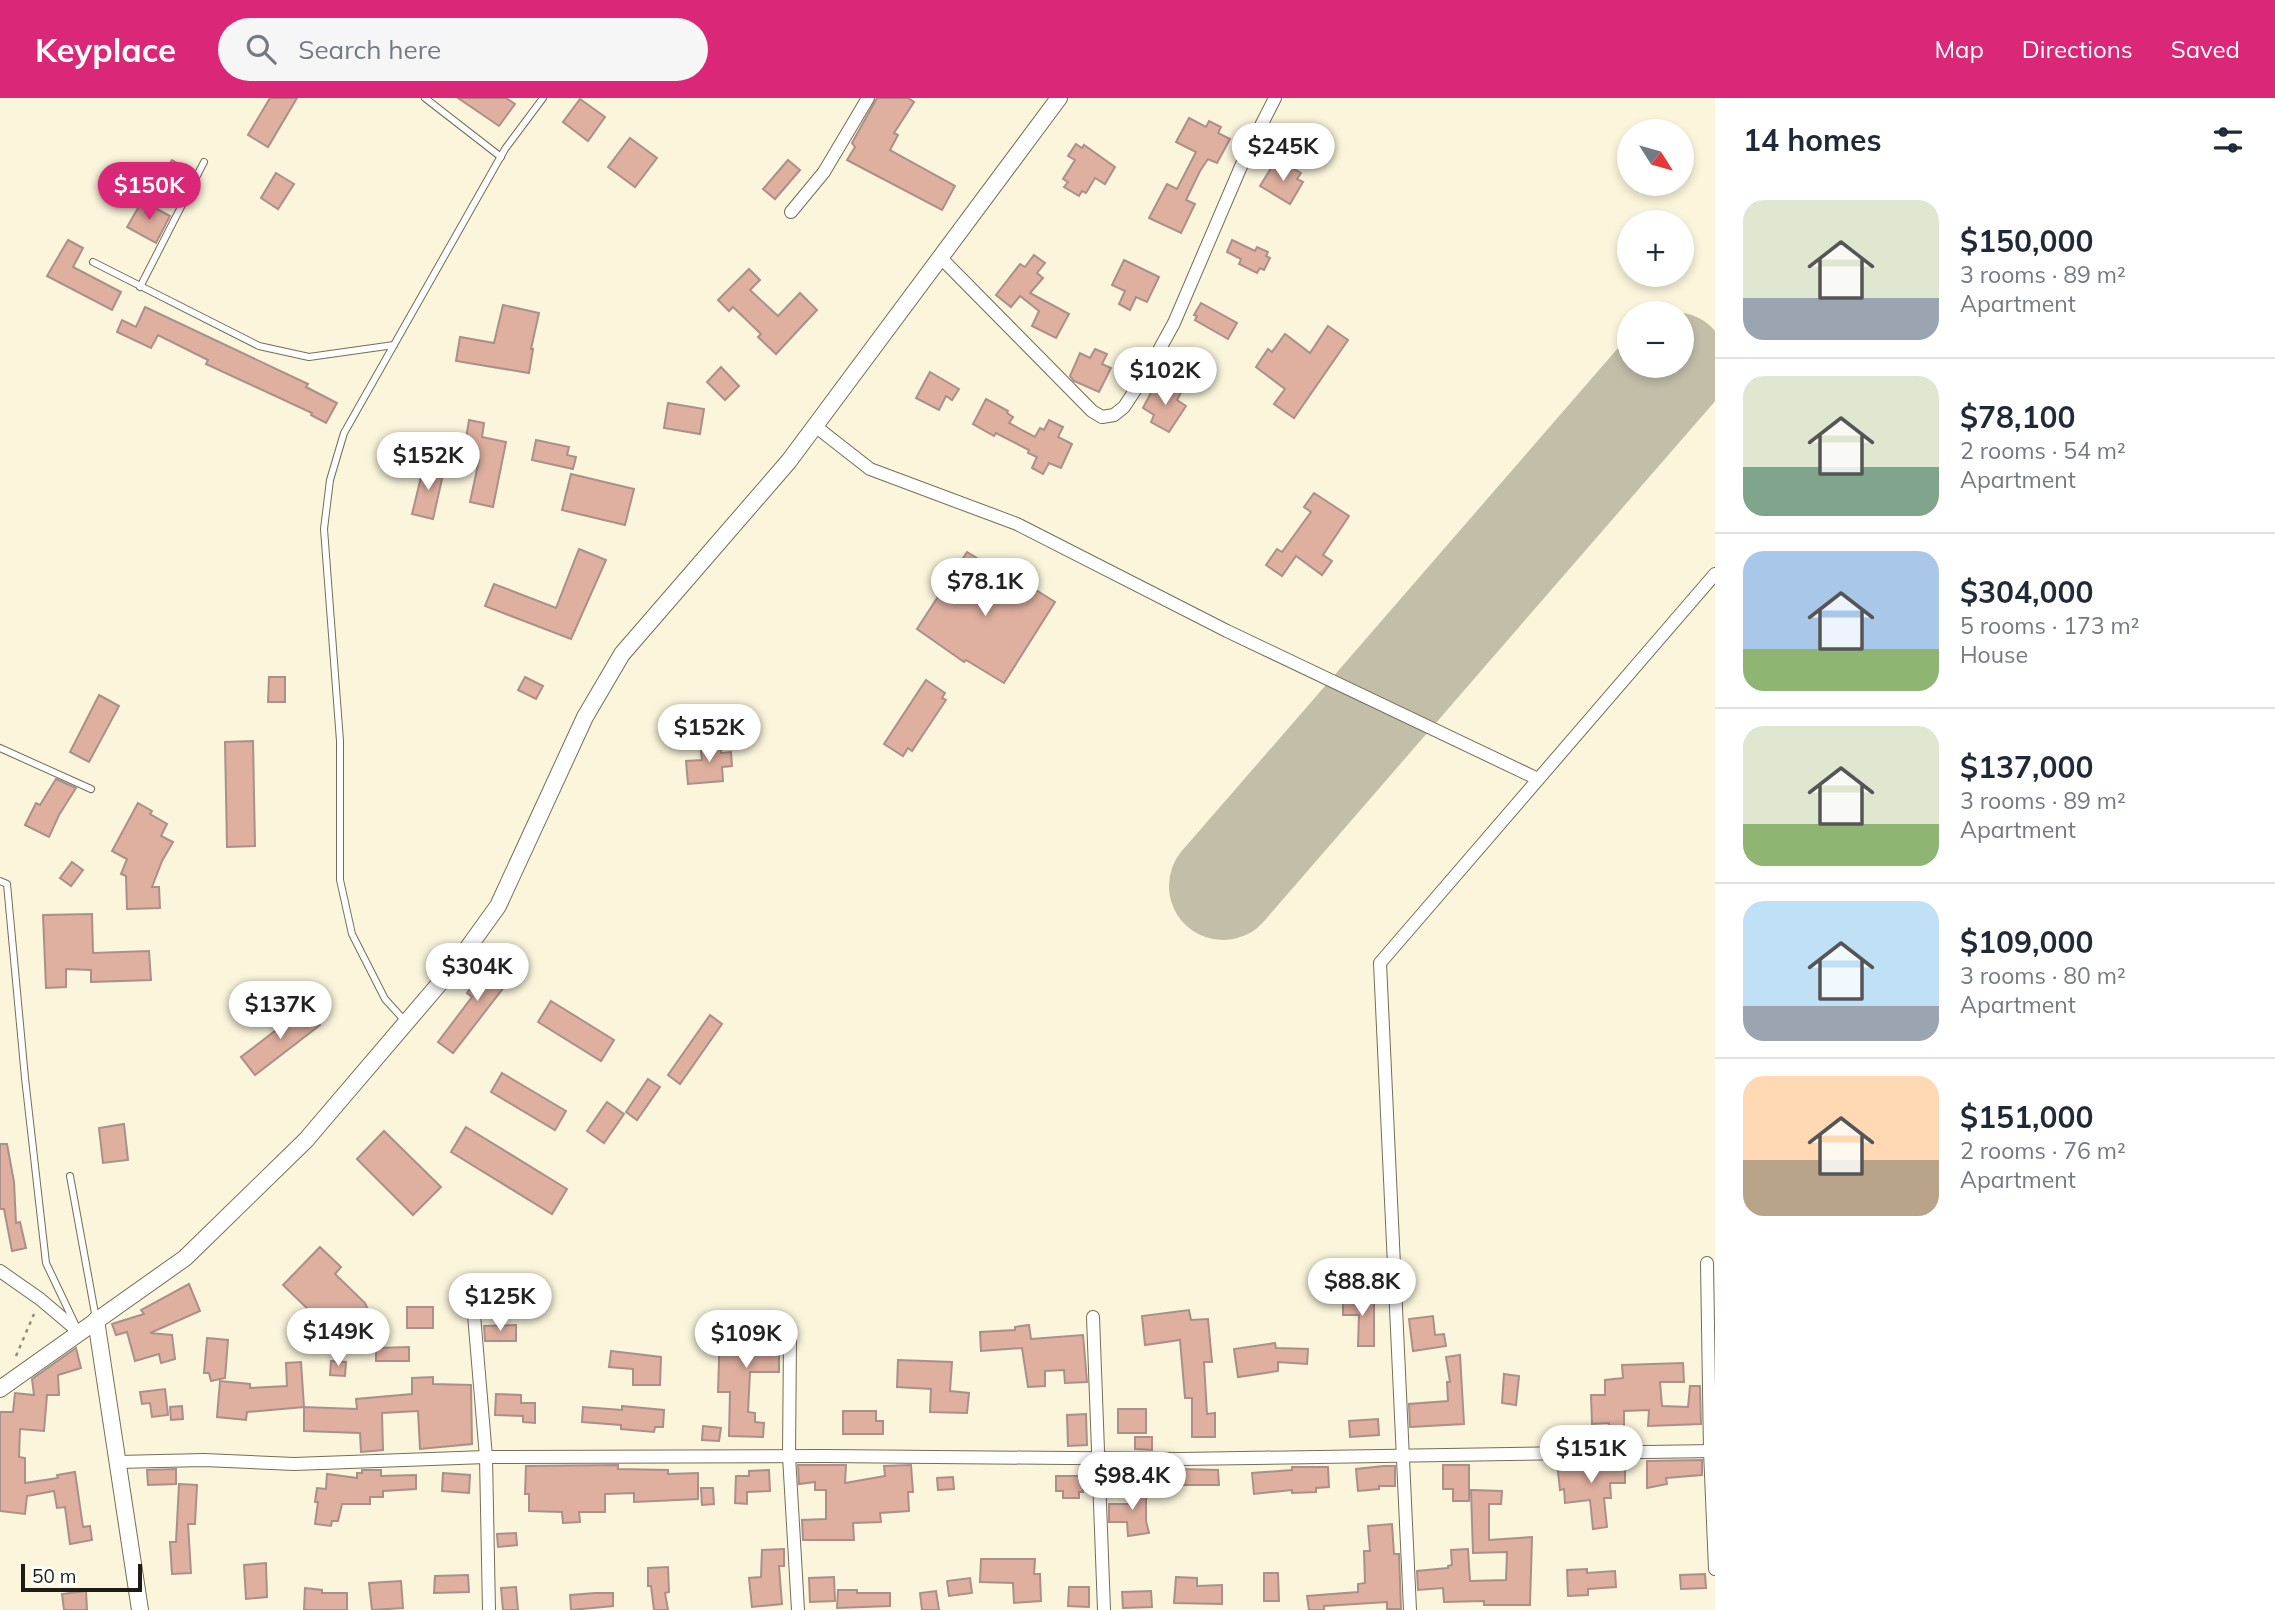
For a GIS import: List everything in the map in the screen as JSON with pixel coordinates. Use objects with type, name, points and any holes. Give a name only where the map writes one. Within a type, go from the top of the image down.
[{"type":"street","points":[[791,212],[824,172],[868,98]]},
{"type":"street","points":[[0,1389],[185,1258],[306,1140],[457,962],[498,906],[585,717],[622,654],[789,461],[1059,98]]},
{"type":"street","points":[[941,258],[1091,411],[1102,417],[1114,415],[1124,407],[1147,372],[1174,323],[1245,157],[1275,98]]},
{"type":"street","points":[[815,426],[870,469],[1017,524],[1227,631],[1538,779]]},
{"type":"street","points":[[1410,1610],[1380,963],[1715,574]]},
{"type":"street","points":[[1707,1263],[1715,1569]]},
{"type":"street","points":[[0,1271],[40,1299],[79,1332]]},
{"type":"street","points":[[473,1303],[486,1457],[489,1610]]},
{"type":"street","points":[[1094,1317],[1104,1610]]},
{"type":"street","points":[[96,1320],[140,1610]]},
{"type":"street","points":[[790,1339],[789,1456],[798,1610]]},
{"type":"street","points":[[117,1462],[204,1460],[294,1464],[486,1457],[1098,1458],[1712,1451]]},
{"type":"lane","points":[[425,98],[501,157]]},
{"type":"lane","points":[[406,1022],[385,999],[352,934],[340,880],[340,741],[324,529],[330,480],[344,433],[501,157],[543,98]]},
{"type":"lane","points":[[140,287],[204,162]]},
{"type":"lane","points":[[93,262],[259,346],[309,357],[394,345]]},
{"type":"lane","points":[[0,748],[90,789]]},
{"type":"lane","points":[[0,881],[7,884],[46,1263],[79,1332]]},
{"type":"lane","points":[[70,1176],[96,1320]]},
{"type":"path","points":[[15,1360],[40,1299]]},
{"type":"building","points":[[270,98],[297,98],[268,147],[248,135]]},
{"type":"building","points":[[458,98],[506,98],[515,104],[499,126]]},
{"type":"building","points":[[877,98],[908,98],[914,102],[894,133],[898,135],[890,150],[955,186],[942,210],[847,160],[855,147],[852,143]]},
{"type":"building","points":[[580,99],[605,117],[588,141],[563,122]]},
{"type":"building","points":[[1189,118],[1206,127],[1209,121],[1221,127],[1218,133],[1230,139],[1217,163],[1208,159],[1200,171],[1186,200],[1195,204],[1181,233],[1149,218],[1167,184],[1177,189],[1196,152],[1176,142]]},
{"type":"building","points":[[630,138],[657,158],[635,187],[608,167]]},
{"type":"building","points":[[1076,144],[1082,148],[1084,145],[1115,167],[1105,184],[1095,178],[1086,193],[1082,191],[1079,196],[1064,187],[1068,182],[1063,179],[1075,160],[1068,156]]},
{"type":"building","points":[[172,160],[192,172],[186,186],[164,172]]},
{"type":"building","points":[[788,160],[800,170],[775,199],[763,189]]},
{"type":"building","points":[[1284,163],[1301,173],[1297,179],[1303,182],[1290,204],[1260,186],[1273,165],[1281,169]]},
{"type":"building","points":[[276,173],[294,184],[278,209],[261,198]]},
{"type":"building","points":[[142,201],[170,216],[156,243],[127,227]]},
{"type":"building","points":[[68,240],[83,248],[73,267],[121,292],[112,310],[47,276]]},
{"type":"building","points":[[1232,240],[1255,251],[1257,247],[1268,252],[1266,256],[1270,258],[1264,270],[1260,268],[1257,273],[1239,264],[1241,259],[1227,252]]},
{"type":"building","points":[[1034,255],[1045,263],[1037,273],[1043,278],[1030,293],[1069,314],[1056,338],[1032,326],[1039,311],[1020,296],[1011,307],[996,295],[1020,264],[1025,267]]},
{"type":"building","points":[[1124,260],[1159,277],[1147,302],[1136,297],[1130,310],[1119,304],[1125,291],[1112,285]]},
{"type":"building","points":[[749,269],[760,280],[750,290],[778,316],[800,293],[817,310],[776,354],[758,337],[761,334],[733,307],[729,311],[718,300]]},
{"type":"building","points":[[1201,303],[1237,323],[1228,339],[1195,320],[1197,316],[1194,315]]},
{"type":"building","points":[[503,305],[539,313],[529,373],[456,361],[460,337],[494,343]]},
{"type":"building","points":[[145,307],[308,384],[306,387],[337,403],[326,423],[311,415],[312,413],[206,364],[208,360],[158,335],[151,348],[117,332],[122,320],[136,327]]},
{"type":"building","points":[[1328,326],[1348,340],[1294,418],[1274,404],[1285,389],[1256,367],[1268,349],[1272,352],[1285,334],[1310,353]]},
{"type":"building","points":[[1095,349],[1107,354],[1102,364],[1111,368],[1099,392],[1074,381],[1070,376],[1080,353],[1090,358]]},
{"type":"building","points":[[721,367],[739,386],[725,400],[707,382]]},
{"type":"building","points":[[930,372],[959,389],[952,400],[946,396],[939,410],[916,398]]},
{"type":"building","points":[[1171,385],[1182,391],[1177,400],[1186,406],[1169,432],[1151,422],[1154,415],[1143,408],[1154,387],[1166,394]]},
{"type":"building","points":[[986,399],[1008,411],[1013,417],[1009,423],[1035,437],[1040,428],[1044,430],[1049,420],[1063,427],[1058,437],[1072,444],[1061,468],[1049,463],[1043,474],[1032,468],[1037,457],[1028,453],[1029,450],[973,424]]},
{"type":"building","points":[[668,403],[704,409],[700,434],[664,428]]},
{"type":"building","points":[[469,420],[484,423],[482,437],[506,442],[493,507],[470,502],[479,460],[463,457]]},
{"type":"building","points":[[536,440],[569,447],[567,455],[576,457],[573,469],[532,460]]},
{"type":"building","points":[[424,465],[444,470],[433,519],[412,514]]},
{"type":"building","points":[[571,474],[634,489],[625,525],[562,510]]},
{"type":"building","points":[[1314,493],[1349,516],[1323,555],[1332,561],[1322,575],[1296,556],[1282,576],[1266,565],[1277,549],[1282,552],[1311,512],[1304,507]]},
{"type":"building","points":[[579,549],[606,560],[571,639],[485,606],[494,584],[556,608]]},
{"type":"building","points":[[967,552],[1034,593],[1036,590],[1055,602],[1004,683],[966,660],[964,662],[917,629]]},
{"type":"building","points":[[269,677],[285,677],[285,702],[268,702]]},
{"type":"building","points":[[525,677],[543,686],[536,699],[518,690]]},
{"type":"building","points":[[926,680],[945,693],[942,698],[946,700],[912,751],[908,748],[903,756],[884,744]]},
{"type":"building","points":[[99,695],[119,706],[89,762],[70,752]]},
{"type":"building","points":[[253,741],[255,846],[227,847],[225,742]]},
{"type":"building","points":[[720,741],[721,753],[731,752],[732,766],[722,767],[723,781],[688,784],[686,761],[702,760],[700,743]]},
{"type":"building","points":[[56,779],[76,788],[49,837],[25,825],[36,803],[40,805]]},
{"type":"building","points":[[138,803],[167,824],[161,836],[173,842],[152,887],[159,887],[160,908],[127,909],[126,876],[121,874],[127,859],[112,851]]},
{"type":"building","points":[[72,862],[83,870],[71,886],[60,878]]},
{"type":"building","points":[[92,914],[93,953],[149,951],[151,980],[91,982],[91,970],[66,969],[66,987],[46,988],[43,915]]},
{"type":"building","points":[[493,957],[515,973],[453,1053],[438,1042],[472,997],[467,993]]},
{"type":"building","points":[[551,1001],[614,1040],[601,1061],[538,1022]]},
{"type":"building","points":[[306,1007],[320,1025],[255,1075],[241,1057]]},
{"type":"building","points":[[710,1015],[722,1024],[680,1084],[668,1075]]},
{"type":"building","points":[[502,1073],[566,1111],[555,1130],[491,1092]]},
{"type":"building","points":[[648,1079],[660,1087],[637,1120],[626,1112]]},
{"type":"building","points":[[607,1102],[624,1114],[604,1143],[587,1131]]},
{"type":"building","points":[[124,1124],[128,1160],[103,1163],[99,1128]]},
{"type":"building","points":[[466,1127],[567,1189],[552,1214],[451,1152]]},
{"type":"building","points":[[384,1131],[441,1187],[413,1215],[357,1159]]},
{"type":"building","points":[[0,1144],[7,1144],[14,1182],[16,1223],[20,1222],[26,1248],[12,1251],[4,1209],[0,1209]]},
{"type":"building","points":[[320,1247],[341,1267],[335,1274],[365,1303],[371,1316],[371,1325],[360,1329],[352,1317],[333,1335],[333,1324],[318,1339],[308,1328],[315,1321],[312,1319],[315,1316],[283,1285]]},
{"type":"building","points":[[189,1284],[200,1311],[150,1333],[172,1335],[175,1359],[161,1363],[159,1354],[135,1361],[127,1332],[116,1335],[112,1324],[144,1314],[141,1310]]},
{"type":"building","points":[[1343,1298],[1374,1298],[1374,1346],[1358,1346],[1359,1315],[1343,1315]]},
{"type":"building","points":[[407,1307],[433,1307],[433,1328],[407,1328]]},
{"type":"building","points":[[1189,1310],[1191,1320],[1208,1319],[1212,1362],[1204,1362],[1207,1414],[1215,1413],[1215,1437],[1192,1437],[1192,1398],[1185,1398],[1180,1340],[1145,1345],[1142,1316]]},
{"type":"building","points":[[1433,1316],[1435,1335],[1444,1334],[1446,1346],[1413,1351],[1409,1319]]},
{"type":"building","points":[[736,1319],[776,1321],[774,1350],[779,1350],[779,1372],[750,1372],[748,1412],[755,1413],[755,1422],[764,1423],[763,1437],[729,1436],[730,1392],[718,1392],[720,1330],[735,1331]]},
{"type":"building","points":[[516,1325],[516,1341],[485,1341],[484,1326]]},
{"type":"building","points":[[1029,1325],[1031,1339],[1083,1335],[1087,1382],[1065,1383],[1064,1370],[1045,1371],[1045,1386],[1028,1387],[1022,1348],[981,1351],[980,1332],[1015,1330],[1015,1327]]},
{"type":"building","points":[[207,1338],[228,1340],[225,1378],[211,1381],[209,1373],[204,1373]]},
{"type":"building","points":[[1275,1343],[1276,1348],[1308,1349],[1307,1364],[1278,1362],[1278,1371],[1238,1377],[1234,1349]]},
{"type":"building","points":[[409,1347],[409,1361],[376,1361],[376,1348]]},
{"type":"building","points":[[76,1348],[81,1368],[58,1375],[59,1395],[47,1395],[44,1431],[20,1429],[19,1457],[25,1458],[25,1483],[58,1478],[57,1475],[75,1472],[83,1527],[90,1526],[92,1540],[70,1544],[65,1507],[57,1508],[54,1491],[27,1496],[25,1514],[0,1511],[0,1412],[13,1412],[15,1393],[34,1395],[32,1379]]},
{"type":"building","points":[[611,1351],[661,1357],[660,1385],[633,1385],[633,1369],[609,1367]]},
{"type":"building","points":[[1460,1355],[1464,1424],[1410,1427],[1409,1404],[1448,1401],[1447,1382],[1450,1382],[1446,1357]]},
{"type":"building","points":[[898,1360],[952,1362],[950,1391],[969,1393],[967,1413],[930,1412],[931,1389],[897,1387]]},
{"type":"building","points":[[331,1361],[346,1362],[345,1376],[330,1375]]},
{"type":"building","points":[[301,1362],[304,1407],[247,1412],[246,1420],[217,1417],[220,1381],[250,1384],[250,1388],[287,1386],[286,1363]]},
{"type":"building","points":[[1683,1363],[1684,1382],[1660,1382],[1662,1406],[1688,1407],[1690,1386],[1700,1386],[1701,1424],[1648,1426],[1649,1410],[1624,1411],[1624,1429],[1609,1429],[1609,1423],[1592,1424],[1591,1395],[1605,1395],[1605,1380],[1623,1378],[1622,1365]]},
{"type":"building","points":[[1504,1374],[1519,1376],[1516,1405],[1502,1403]]},
{"type":"building","points":[[433,1377],[433,1384],[471,1385],[472,1444],[420,1449],[418,1411],[382,1413],[383,1450],[361,1452],[360,1433],[304,1431],[304,1407],[357,1409],[356,1399],[412,1394],[412,1378]]},
{"type":"building","points":[[165,1389],[168,1415],[152,1417],[150,1403],[142,1404],[140,1392]]},
{"type":"building","points":[[496,1394],[521,1395],[521,1403],[535,1403],[535,1423],[523,1422],[523,1416],[495,1415]]},
{"type":"building","points":[[182,1406],[183,1419],[171,1420],[170,1407]]},
{"type":"building","points":[[622,1406],[664,1410],[663,1427],[655,1427],[654,1432],[621,1429],[621,1425],[582,1422],[583,1407],[622,1410]]},
{"type":"building","points":[[1118,1409],[1146,1409],[1146,1433],[1118,1433]]},
{"type":"building","points":[[843,1411],[876,1411],[876,1421],[883,1421],[883,1434],[843,1434]]},
{"type":"building","points":[[1086,1414],[1087,1445],[1068,1446],[1067,1415]]},
{"type":"building","points":[[1378,1419],[1379,1435],[1350,1437],[1349,1421]]},
{"type":"building","points":[[703,1426],[721,1428],[719,1441],[702,1440]]},
{"type":"building","points":[[1135,1437],[1152,1437],[1152,1450],[1135,1449]]},
{"type":"building","points":[[1702,1460],[1702,1475],[1666,1478],[1667,1484],[1647,1488],[1647,1461]]},
{"type":"building","points":[[1625,1461],[1625,1483],[1610,1483],[1611,1498],[1604,1498],[1607,1527],[1593,1529],[1590,1500],[1565,1503],[1564,1489],[1560,1490],[1557,1462]]},
{"type":"building","points":[[618,1465],[618,1469],[668,1470],[668,1474],[698,1473],[698,1499],[634,1502],[634,1493],[605,1494],[605,1512],[579,1512],[580,1522],[563,1523],[562,1512],[529,1511],[529,1494],[525,1494],[526,1466]]},
{"type":"building","points":[[798,1465],[846,1465],[845,1483],[885,1476],[884,1466],[911,1465],[913,1492],[908,1492],[909,1511],[880,1513],[881,1522],[853,1523],[854,1540],[803,1540],[802,1520],[826,1519],[826,1490],[815,1490],[815,1482],[799,1484]]},
{"type":"building","points":[[1443,1465],[1469,1465],[1469,1501],[1453,1501],[1453,1489],[1443,1489]]},
{"type":"building","points":[[1395,1466],[1395,1486],[1379,1486],[1379,1489],[1358,1491],[1356,1469]]},
{"type":"building","points":[[1292,1467],[1328,1467],[1329,1487],[1316,1488],[1316,1492],[1292,1493],[1292,1490],[1254,1494],[1252,1473],[1292,1470]]},
{"type":"building","points":[[176,1469],[176,1484],[148,1485],[147,1470]]},
{"type":"building","points":[[1180,1469],[1218,1470],[1219,1485],[1179,1485]]},
{"type":"building","points":[[362,1470],[381,1470],[381,1476],[416,1475],[416,1489],[383,1491],[383,1497],[370,1497],[370,1504],[342,1504],[338,1521],[332,1521],[331,1526],[315,1524],[317,1488],[326,1489],[327,1474],[357,1478],[357,1473],[362,1473]]},
{"type":"building","points":[[769,1470],[770,1491],[747,1492],[747,1504],[735,1503],[736,1476],[749,1476],[749,1471]]},
{"type":"building","points":[[443,1473],[470,1475],[469,1493],[442,1491]]},
{"type":"building","points":[[1056,1476],[1083,1476],[1083,1492],[1079,1492],[1079,1498],[1063,1498],[1063,1491],[1056,1491]]},
{"type":"building","points":[[953,1477],[954,1489],[938,1490],[937,1478]]},
{"type":"building","points":[[179,1484],[197,1485],[195,1524],[188,1524],[191,1573],[172,1574],[170,1542],[176,1542]]},
{"type":"building","points":[[1130,1487],[1146,1487],[1146,1521],[1149,1533],[1128,1536],[1127,1522],[1109,1522],[1109,1504],[1130,1504]]},
{"type":"building","points":[[701,1488],[713,1488],[714,1504],[702,1505]]},
{"type":"building","points":[[1471,1490],[1502,1491],[1501,1504],[1489,1504],[1489,1540],[1532,1537],[1530,1605],[1484,1605],[1484,1601],[1444,1602],[1443,1588],[1418,1590],[1417,1571],[1448,1568],[1452,1565],[1451,1550],[1468,1549],[1470,1581],[1506,1580],[1507,1552],[1473,1553]]},
{"type":"building","points":[[1392,1524],[1394,1554],[1399,1554],[1401,1609],[1387,1609],[1387,1602],[1324,1606],[1324,1610],[1309,1610],[1307,1596],[1358,1592],[1358,1584],[1365,1583],[1364,1551],[1370,1551],[1368,1526]]},
{"type":"building","points":[[516,1533],[517,1545],[498,1547],[497,1534]]},
{"type":"building","points":[[784,1549],[784,1566],[779,1566],[782,1604],[752,1607],[749,1578],[761,1577],[762,1550]]},
{"type":"building","points":[[981,1559],[1035,1559],[1034,1574],[1040,1574],[1041,1601],[1014,1603],[1013,1583],[980,1582]]},
{"type":"building","points":[[266,1563],[267,1597],[246,1599],[244,1565]]},
{"type":"building","points":[[668,1567],[669,1592],[665,1593],[668,1610],[654,1610],[651,1586],[648,1586],[648,1568]]},
{"type":"building","points":[[1587,1569],[1587,1573],[1615,1571],[1616,1587],[1588,1589],[1588,1595],[1568,1596],[1567,1570]]},
{"type":"building","points":[[1264,1573],[1278,1573],[1279,1601],[1264,1601]]},
{"type":"building","points":[[1705,1574],[1706,1588],[1681,1589],[1680,1575]]},
{"type":"building","points":[[468,1575],[469,1592],[434,1593],[435,1576]]},
{"type":"building","points":[[834,1577],[835,1601],[810,1602],[809,1578]]},
{"type":"building","points":[[1176,1577],[1197,1578],[1197,1586],[1222,1585],[1222,1604],[1174,1603]]},
{"type":"building","points":[[970,1578],[972,1593],[949,1596],[947,1581]]},
{"type":"building","points":[[401,1581],[403,1608],[372,1610],[369,1583]]},
{"type":"building","points":[[516,1587],[518,1610],[503,1610],[501,1588]]},
{"type":"building","points":[[1069,1587],[1089,1587],[1089,1607],[1068,1606]]},
{"type":"building","points":[[305,1588],[322,1590],[322,1593],[347,1593],[347,1610],[304,1610]]},
{"type":"building","points":[[838,1590],[890,1593],[890,1606],[837,1608]]},
{"type":"building","points":[[86,1591],[87,1610],[64,1610],[62,1594]]},
{"type":"building","points":[[936,1591],[939,1610],[922,1610],[920,1593]]},
{"type":"building","points":[[1151,1591],[1152,1607],[1123,1608],[1122,1592]]},
{"type":"building","points":[[613,1593],[613,1606],[571,1610],[570,1595]]},
{"type":"runway","points":[[1223,886],[1664,378]]}]
